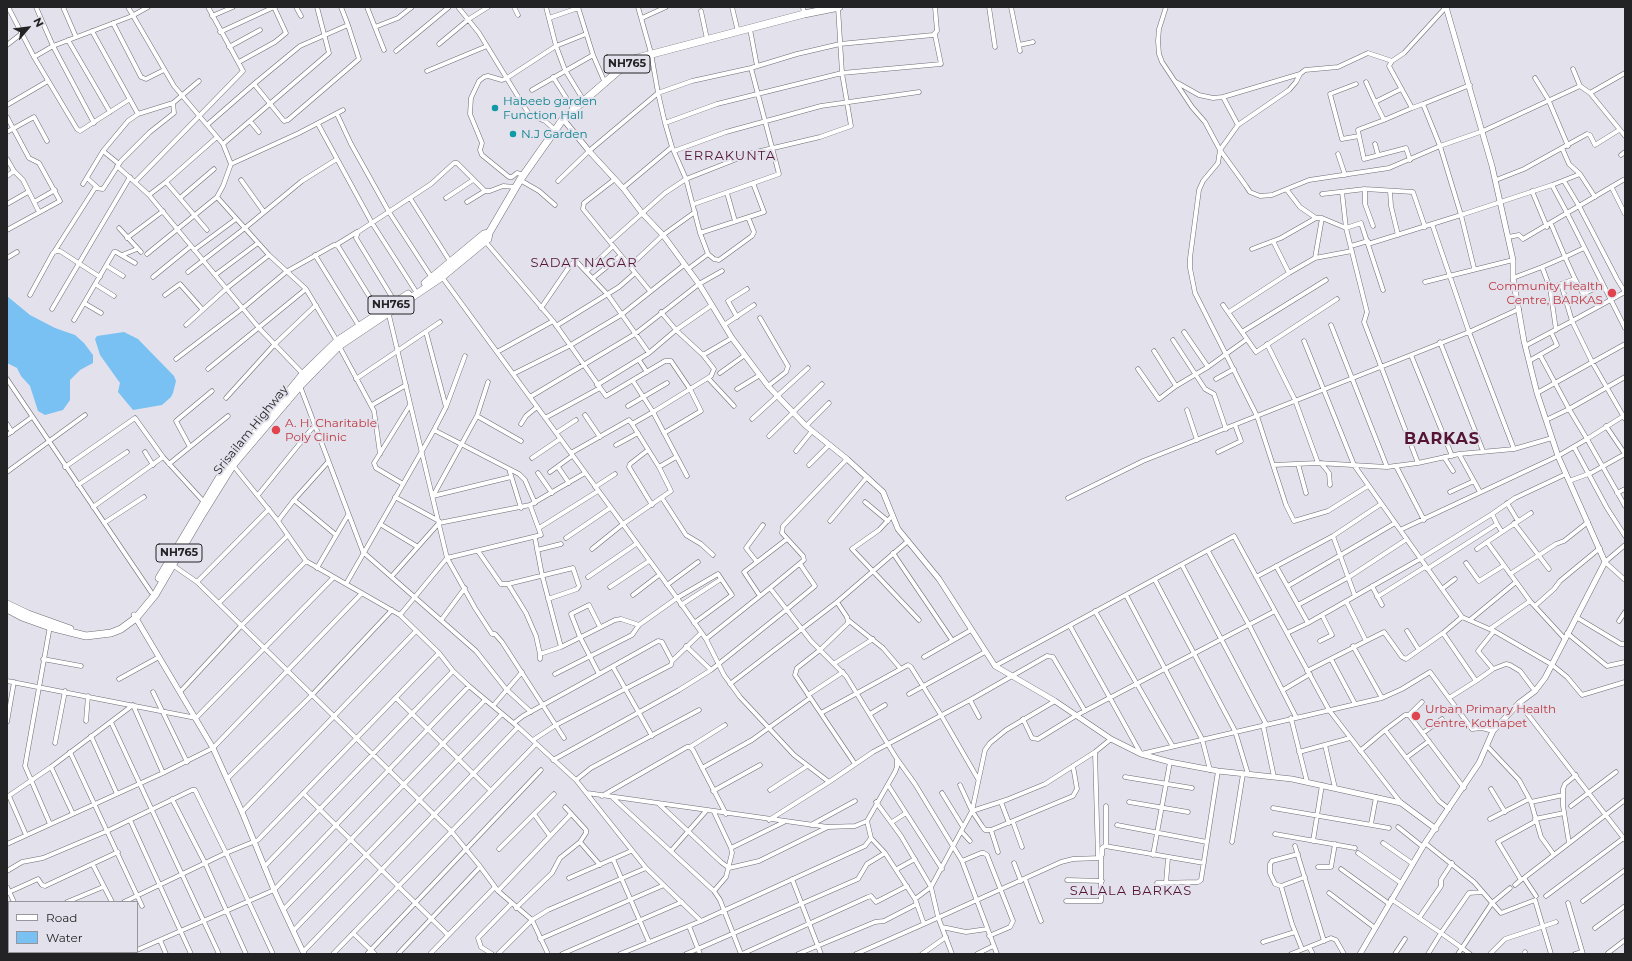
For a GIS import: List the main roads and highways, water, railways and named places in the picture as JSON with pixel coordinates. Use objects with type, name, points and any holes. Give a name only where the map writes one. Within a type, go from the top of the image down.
[{"type":"highway","name":"Srisailam Highway","points":[[338,344],[387,310],[442,277],[483,239],[489,233],[515,187],[554,129],[563,118],[584,102],[624,66],[637,58],[651,53],[750,29],[803,11],[838,7]]},
{"type":"highway","name":"Srisailam Highway","points":[[7,609],[22,617],[50,625],[90,632],[104,631],[135,617],[155,595],[204,502],[232,463],[305,376],[359,326],[379,312],[387,310],[395,302],[432,278],[483,239]]},
{"type":"highway","name":"Srisailam Highway","points":[[135,617],[170,564],[232,463],[300,386],[305,376]]},
{"type":"highway","name":"Srisailam Highway","points":[[7,604],[50,625]]},
{"type":"water","points":[[7,296],[30,315],[55,328],[75,335],[84,343],[93,355],[93,363],[80,370],[70,380],[70,400],[63,410],[45,415],[38,411],[30,386],[21,376],[17,368],[7,363]]},
{"type":"water","points":[[124,332],[138,339],[174,376],[176,381],[173,393],[171,397],[162,405],[133,410],[118,392],[120,383],[100,355],[95,339],[97,336]]},
{"type":"place","name":"Habeeb garden Function Hall","points":[[495,108]]},
{"type":"place","name":"N.J Garden","points":[[513,134]]},
{"type":"place","name":"Community Health Centre, BARKAS","points":[[1612,293]]},
{"type":"place","name":"A. H. Charitable Poly Clinic","points":[[276,430]]},
{"type":"place","name":"Urban Primary Health Centre, Kothapet","points":[[1416,716]]},
{"type":"district","name":"ERRAKUNTA","points":[[730,156]]},
{"type":"district","name":"SADAT NAGAR","points":[[584,263]]},
{"type":"district","name":"BARKAS","points":[[1442,439]]},
{"type":"district","name":"SALALA BARKAS","points":[[1131,891]]}]
